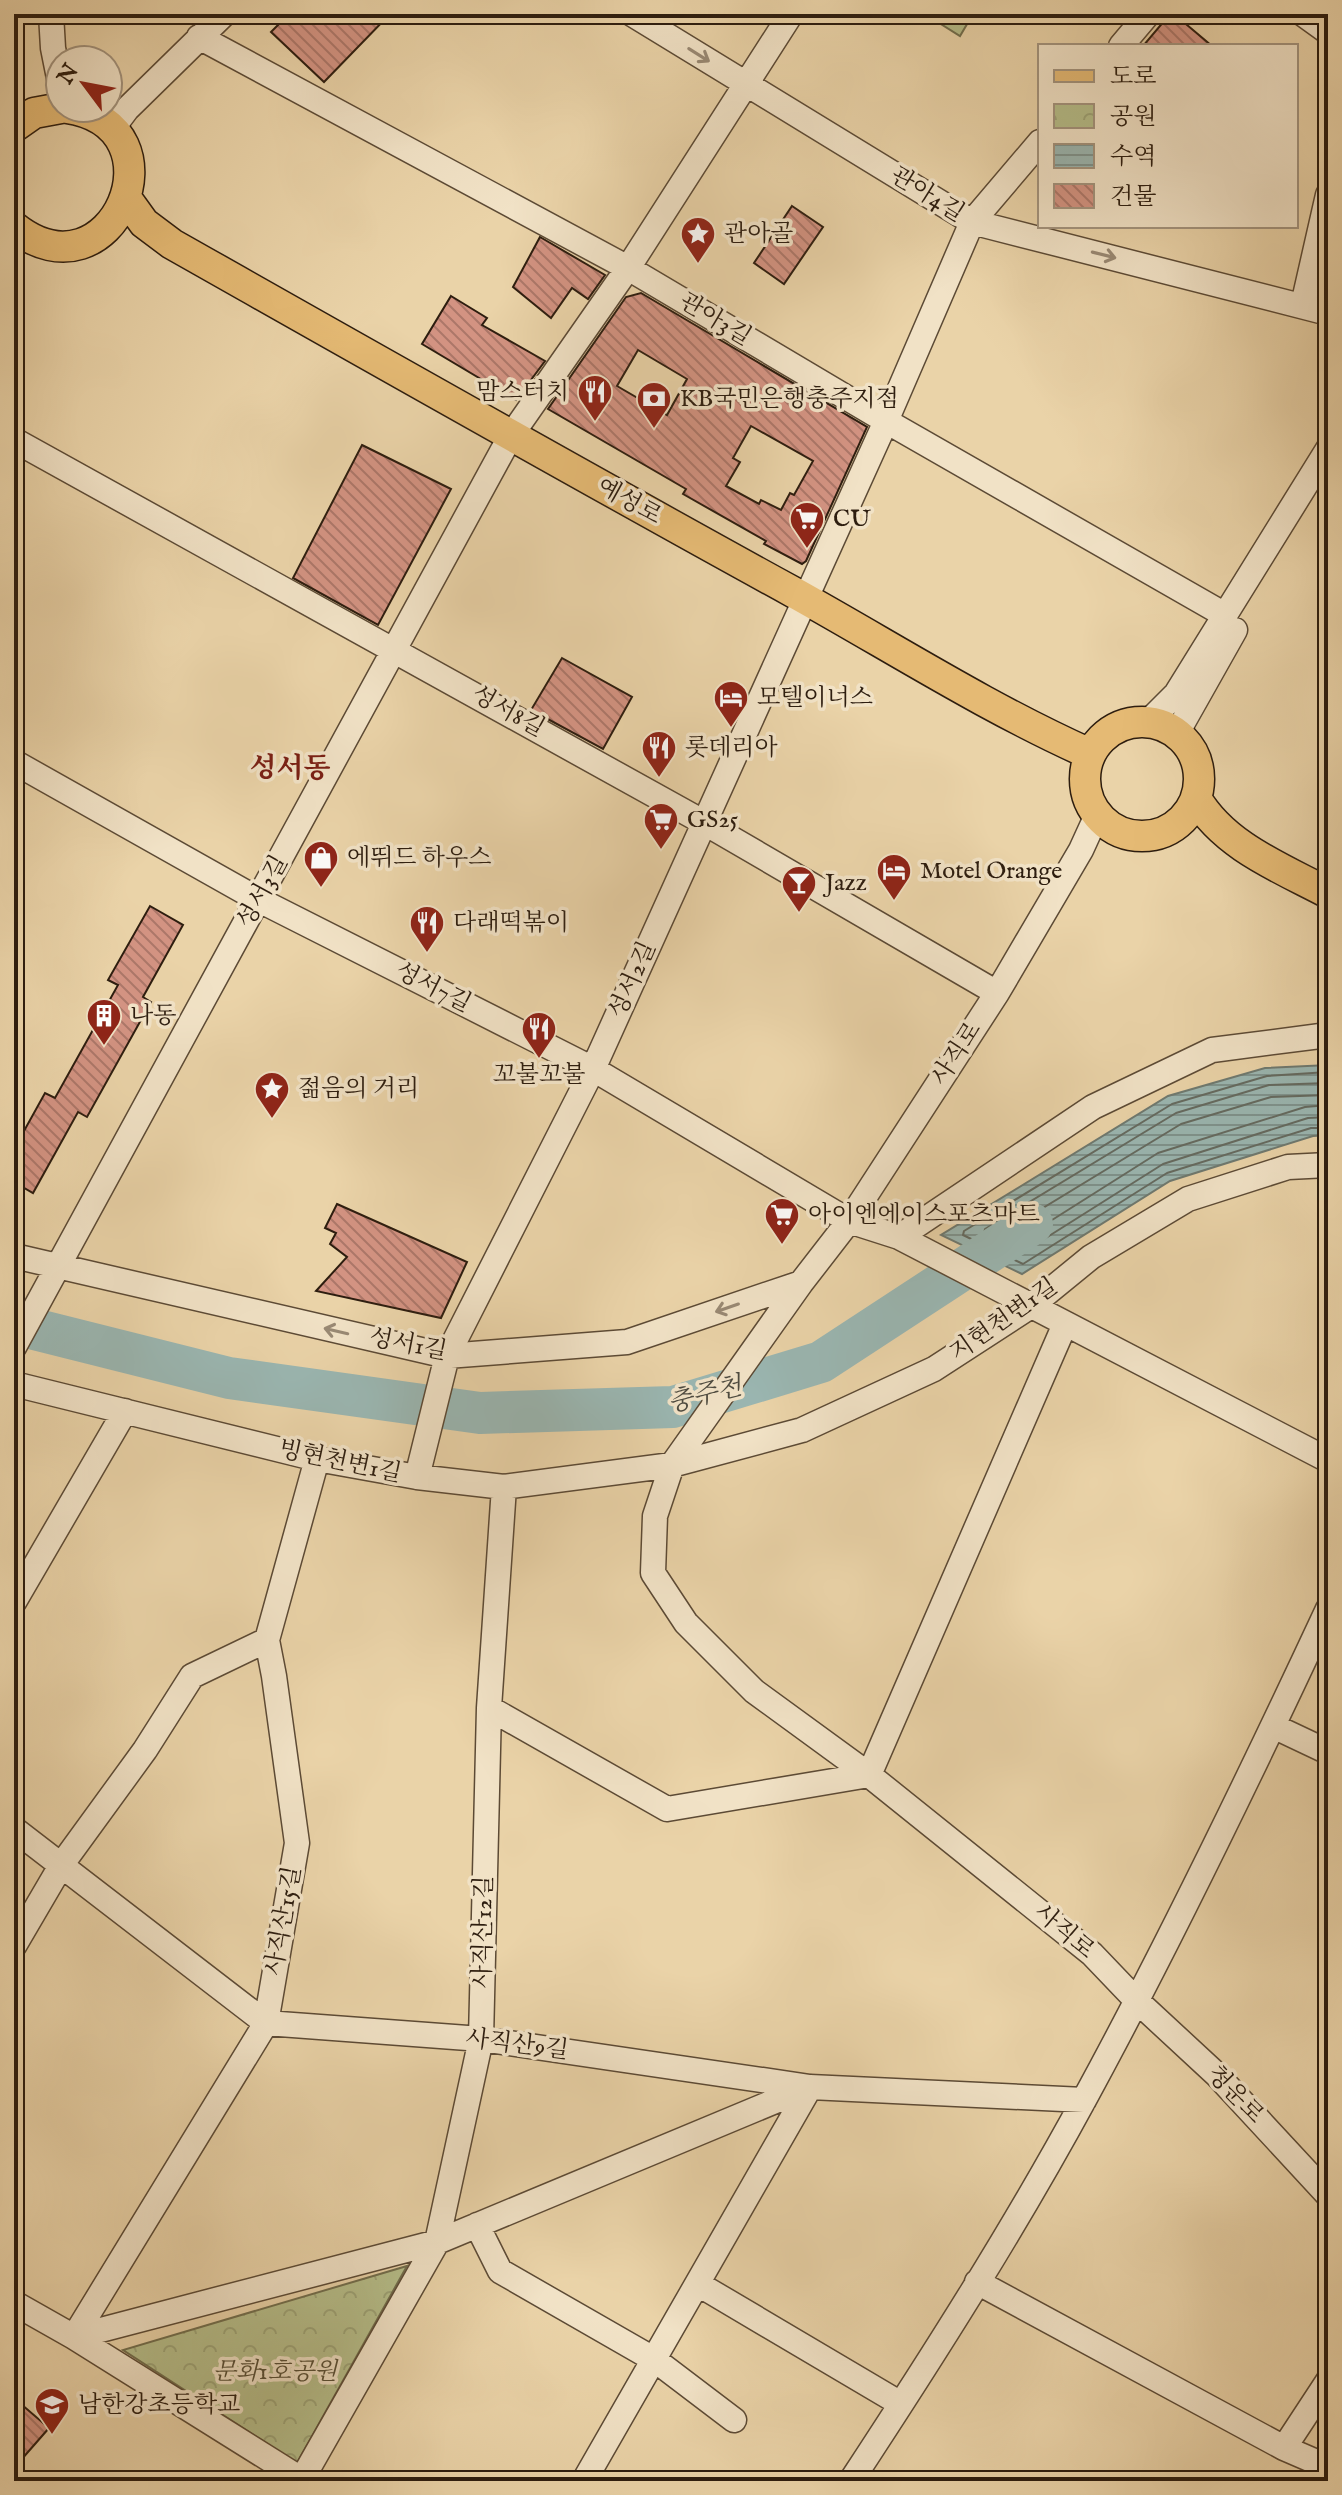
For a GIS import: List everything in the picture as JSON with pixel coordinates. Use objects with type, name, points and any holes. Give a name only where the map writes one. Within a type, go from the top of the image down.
[{"type":"main road","points":[[14,227],[43,243],[76,244],[94,237],[118,215],[129,181],[129,164],[124,148],[88,124]]},
{"type":"main road","name":"예성로","points":[[126,198],[144,223],[172,244],[510,437],[1015,718],[1090,754]]},
{"type":"main road","name":"예성로","points":[[105,229],[130,228],[172,244]]},
{"type":"main road","points":[[14,252],[43,243]]},
{"type":"main road","points":[[1149,721],[1177,733],[1195,756],[1199,769],[1196,798],[1190,811],[1168,830],[1147,836],[1123,833],[1108,826],[1089,801],[1085,785],[1085,769],[1100,739],[1114,728],[1131,722],[1149,721]]},
{"type":"main road","points":[[1196,798],[1212,822],[1267,862]]},
{"type":"main road","points":[[1168,830],[1267,862],[1327,892]]},
{"type":"street","points":[[51,14],[53,44]]},
{"type":"street","points":[[124,84],[199,37],[224,14]]},
{"type":"street","name":"관아4길","points":[[632,14],[972,222],[1328,313]]},
{"type":"street","name":"성서3길","points":[[14,1347],[510,437],[628,268],[791,14]]},
{"type":"street","points":[[1123,44],[1148,14]]},
{"type":"street","points":[[1303,14],[1328,32]]},
{"type":"street","name":"관아3길","points":[[199,37],[628,268],[886,421],[1225,615]]},
{"type":"street","name":"성서2길","points":[[417,1477],[447,1356],[593,1069],[886,421],[972,222],[1038,144]]},
{"type":"street","points":[[1303,305],[1328,195]]},
{"type":"street","name":"성서8길","points":[[14,440],[703,822],[997,993]]},
{"type":"street","points":[[1149,721],[1176,694],[1328,449]]},
{"type":"street","points":[[1177,733],[1240,621],[1328,480]]},
{"type":"street","name":"성서7길","points":[[14,762],[259,900],[593,1069],[849,1221],[899,1237],[1328,1460]]},
{"type":"street","name":"사직로","points":[[1097,815],[1081,850],[997,993],[849,1221],[801,1283],[672,1465],[655,1516],[653,1573],[686,1623],[754,1691],[869,1775],[1092,1954],[1136,2000]]},
{"type":"street","points":[[899,1237],[1093,1107],[1212,1050],[1328,1035]]},
{"type":"street","name":"지현천변1길","points":[[672,1465],[802,1430],[934,1369],[1031,1306],[1091,1257],[1188,1199],[1288,1167],[1328,1165]]},
{"type":"street","name":"성서1길","points":[[14,1256],[447,1356],[627,1342],[801,1283]]},
{"type":"street","points":[[489,1708],[667,1809],[869,1775],[1065,1324]]},
{"type":"street","name":"빙현천변1길","points":[[14,1384],[317,1459],[417,1477],[504,1487],[672,1465]]},
{"type":"street","points":[[14,1602],[125,1411]]},
{"type":"street","name":"사직산15길","points":[[74,2337],[266,2023],[297,1843],[267,1640],[317,1459]]},
{"type":"street","name":"사직산12길","points":[[303,2481],[437,2242],[481,2039],[489,1708],[504,1487]]},
{"type":"street","points":[[851,2481],[977,2282],[1084,2100],[1273,1726],[1328,1609]]},
{"type":"street","points":[[14,1946],[62,1864],[145,1750],[192,1676],[267,1640]]},
{"type":"street","points":[[1273,1726],[1328,1752]]},
{"type":"street","points":[[14,1829],[266,2023]]},
{"type":"street","name":"청운로","points":[[1136,2000],[1217,2075],[1328,2195]]},
{"type":"street","name":"사직산9길","points":[[266,2023],[481,2039],[810,2087],[1084,2100]]},
{"type":"street","points":[[74,2337],[437,2242],[810,2087]]},
{"type":"street","points":[[584,2481],[810,2087]]},
{"type":"street","points":[[477,2225],[500,2271],[655,2360],[734,2420]]},
{"type":"street","points":[[977,2282],[1284,2448],[1328,2467]]},
{"type":"street","points":[[698,2284],[901,2404]]},
{"type":"street","points":[[14,2303],[74,2337],[303,2481]]},
{"type":"street","points":[[1284,2448],[1328,2381]]},
{"type":"green space","points":[[925,14],[973,14],[960,36]]},
{"type":"green space","name":"문화1호공원","points":[[407,2266],[297,2463],[123,2350]]},
{"type":"water","points":[[1328,1065],[1328,1135],[1313,1136],[1170,1181],[1022,1274],[941,1235],[1168,1096],[1265,1068]]},
{"type":"building","points":[[289,14],[390,14],[324,82],[271,32]]},
{"type":"building","points":[[1170,14],[1174,14],[1210,44],[1145,44]]},
{"type":"building","points":[[792,206],[823,227],[784,284],[754,263]]},
{"type":"building","points":[[540,237],[605,275],[588,299],[572,288],[551,318],[513,287]]},
{"type":"building","points":[[641,293],[867,427],[802,564],[683,494],[686,489],[548,409],[626,297]],"holes":[[[638,350],[687,379],[667,415],[617,386]],[[751,426],[813,461],[794,495],[790,493],[781,510],[761,500],[759,504],[726,486],[740,462],[733,458]]]},
{"type":"building","points":[[451,296],[487,318],[482,325],[545,361],[516,400],[422,344]]},
{"type":"building","points":[[362,445],[451,489],[378,625],[293,578]]},
{"type":"building","points":[[562,658],[632,697],[603,749],[531,710]]},
{"type":"building","name":"나동","points":[[150,906],[183,925],[143,997],[151,1002],[87,1117],[78,1112],[33,1193],[14,1182],[14,1149],[45,1093],[55,1098],[118,985],[108,980]]},
{"type":"building","points":[[337,1204],[467,1262],[441,1318],[316,1291],[347,1257],[330,1244],[336,1233],[325,1228]]},
{"type":"building","points":[[14,2398],[49,2428],[14,2468]]},
{"type":"waterway","name":"충주천","points":[[14,1324],[229,1378],[480,1413],[673,1407],[821,1362],[1032,1224]]},
{"type":"place","name":"관아골","points":[[698,265]]},
{"type":"place","name":"맘스터치","points":[[595,423]]},
{"type":"place","name":"KB국민은행충주지점","points":[[654,430]]},
{"type":"place","name":"CU","points":[[807,550]]},
{"type":"place","name":"모텔이너스","points":[[731,729]]},
{"type":"place","name":"롯데리아","points":[[659,779]]},
{"type":"place","name":"GS25","points":[[661,851]]},
{"type":"place","name":"에뛰드 하우스","points":[[321,889]]},
{"type":"place","name":"Motel Orange","points":[[894,902]]},
{"type":"place","name":"Jazz","points":[[799,914]]},
{"type":"place","name":"다래떡볶이","points":[[427,954]]},
{"type":"place","name":"나동","points":[[104,1047]]},
{"type":"place","name":"꼬불꼬불","points":[[539,1060]]},
{"type":"place","name":"젊음의 거리","points":[[272,1120]]},
{"type":"place","name":"아이엔에이스포츠마트","points":[[782,1246]]},
{"type":"place","name":"남한강초등학교","points":[[52,2436]]},
{"type":"district","name":"성서동","points":[[290,769]]}]
